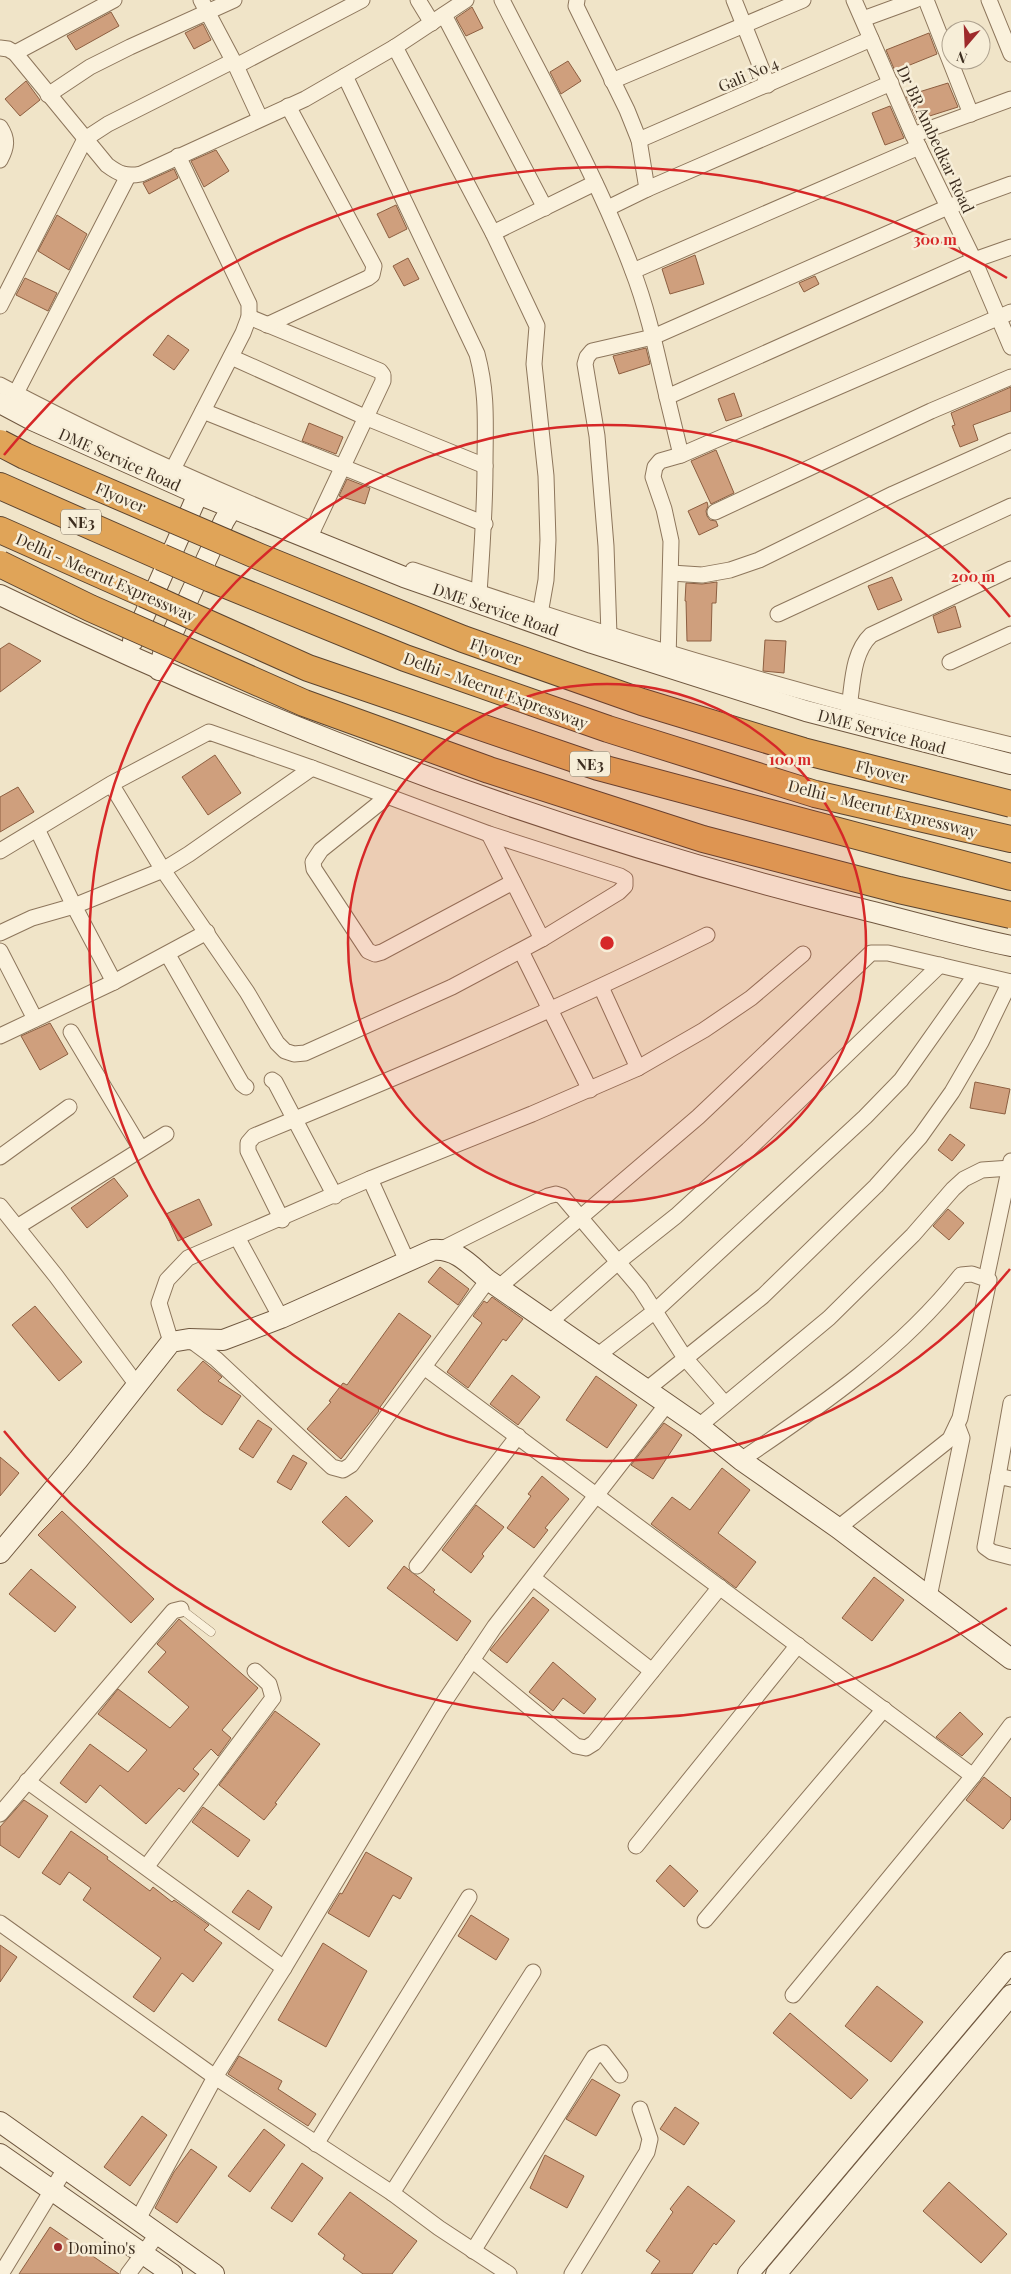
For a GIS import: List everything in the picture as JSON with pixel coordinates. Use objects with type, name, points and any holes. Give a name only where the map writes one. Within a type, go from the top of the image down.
[{"type":"highway","name":"Flyover","points":[[0,443],[25,456],[260,557],[463,639],[642,702],[803,751],[1011,804]]},
{"type":"highway","name":"Delhi - Meerut Expressway","points":[[0,486],[209,578],[405,658],[608,729],[815,794],[1011,839]]},
{"type":"highway","name":"Delhi - Meerut Expressway","points":[[0,530],[308,668],[598,767],[1011,877]]},
{"type":"highway","points":[[0,564],[90,608],[304,703],[489,770],[703,839],[899,890],[1011,915]]},
{"type":"main road","name":"DME Service Road","points":[[8,398],[32,420],[198,494],[404,577],[592,643],[668,660],[806,711],[848,713],[1011,764]]},
{"type":"main road","points":[[127,655],[198,494]]},
{"type":"main road","points":[[159,670],[163,654],[224,521],[232,508]]},
{"type":"main road","points":[[0,595],[159,670],[333,742],[580,830],[760,884],[1011,946]]},
{"type":"main road","points":[[0,1553],[78,1460],[137,1385],[180,1340],[223,1340],[281,1318],[433,1250],[442,1250],[458,1255],[493,1284],[699,1426],[741,1460],[838,1528],[1011,1659]]},
{"type":"main road","points":[[748,2274],[1011,1962]]},
{"type":"main road","points":[[776,2274],[1011,1995]]},
{"type":"main road","points":[[0,2122],[214,2274]]},
{"type":"main road","points":[[0,2154],[172,2274]]},
{"type":"street","points":[[15,54],[114,0]]},
{"type":"street","points":[[48,95],[90,67],[205,6],[234,0]]},
{"type":"street","points":[[0,306],[85,139],[108,124],[362,0]]},
{"type":"street","points":[[418,0],[438,19],[545,208]]},
{"type":"street","points":[[0,48],[8,49],[15,54],[107,165],[118,173],[128,176],[140,174],[288,106],[395,47],[466,0]]},
{"type":"street","points":[[502,0],[608,208],[633,271],[653,337],[681,455]]},
{"type":"street","points":[[577,0],[576,6],[627,110],[639,140],[647,189]]},
{"type":"street","points":[[734,0],[768,85]]},
{"type":"street","points":[[612,81],[802,0]]},
{"type":"street","name":"Dr BR Ambedkar Road","points":[[854,0],[916,141],[974,260],[1005,315],[1011,347]]},
{"type":"street","points":[[863,19],[915,0]]},
{"type":"street","points":[[926,0],[971,114]]},
{"type":"street","points":[[989,0],[1011,54]]},
{"type":"street","points":[[205,6],[235,63],[260,118]]},
{"type":"street","name":"Gali No 4","points":[[639,140],[871,39]]},
{"type":"street","points":[[395,47],[493,233],[537,326],[534,364],[546,476],[548,540],[546,580],[540,614]]},
{"type":"street","points":[[345,76],[477,354],[484,380],[487,407],[485,524],[479,593]]},
{"type":"street","points":[[608,208],[647,189],[891,83]]},
{"type":"street","points":[[633,271],[971,114],[1011,100]]},
{"type":"street","points":[[267,325],[368,278],[374,270],[374,266],[288,106]]},
{"type":"street","points":[[0,127],[6,138],[6,149],[0,160]]},
{"type":"street","points":[[173,469],[249,317],[249,304],[244,290],[178,156]]},
{"type":"street","points":[[8,398],[128,176]]},
{"type":"street","points":[[493,233],[595,183]]},
{"type":"street","points":[[610,635],[606,546],[598,445],[585,364],[587,357],[592,351],[653,337],[948,207],[1011,184]]},
{"type":"street","points":[[666,397],[974,260],[1011,247]]},
{"type":"street","points":[[0,384],[8,398],[80,426],[313,530],[479,593],[610,635],[668,660],[671,542],[664,509],[653,477],[654,467],[660,461],[681,455],[1005,315]]},
{"type":"street","points":[[249,317],[380,371],[383,375],[383,382],[367,418],[313,530]]},
{"type":"street","points":[[230,357],[367,418],[485,466]]},
{"type":"street","points":[[715,512],[931,411],[1011,377]]},
{"type":"street","points":[[203,411],[485,524]]},
{"type":"street","points":[[671,574],[702,575],[730,570],[759,560],[893,494],[1011,441]]},
{"type":"street","points":[[778,614],[1011,506]]},
{"type":"street","points":[[1011,569],[871,635],[863,643],[858,653],[848,713],[931,726],[1011,746]]},
{"type":"street","points":[[950,662],[1011,634]]},
{"type":"street","points":[[0,851],[111,784],[208,732],[312,768],[489,834],[625,879],[625,886],[619,892],[542,939],[452,987],[304,1053],[294,1054],[285,1050],[277,1043],[247,992],[163,870],[111,784]]},
{"type":"street","points":[[0,933],[32,918],[74,906],[163,870],[312,768]]},
{"type":"street","points":[[387,797],[321,850],[313,862],[314,869],[368,951],[375,954],[382,952],[513,882]]},
{"type":"street","points":[[37,830],[114,982]]},
{"type":"street","points":[[489,834],[542,939]]},
{"type":"street","points":[[0,1036],[168,955],[207,932]]},
{"type":"street","points":[[282,1220],[248,1151],[248,1143],[254,1136],[465,1048],[601,987],[707,935]]},
{"type":"street","points":[[521,950],[590,1090]]},
{"type":"street","points":[[0,951],[35,1019]]},
{"type":"street","points":[[646,1390],[756,1302],[876,1186],[920,1137],[952,1092],[1011,982],[888,953],[871,953],[734,1084],[581,1217],[493,1284],[424,1367],[351,1465],[343,1470],[332,1467],[216,1359],[180,1340],[159,1303],[167,1280],[188,1258],[282,1220],[370,1180],[590,1090],[638,1068],[704,1030],[750,998],[803,954]]},
{"type":"street","points":[[168,955],[242,1084],[246,1087]]},
{"type":"street","points":[[549,1323],[618,1262],[676,1216],[748,1150],[940,965]]},
{"type":"street","points":[[597,1356],[655,1311],[836,1146],[901,1080],[976,974]]},
{"type":"street","points":[[601,987],[638,1068]]},
{"type":"street","points":[[72,1032],[142,1149]]},
{"type":"street","points":[[272,1080],[275,1082],[335,1196]]},
{"type":"street","points":[[0,1157],[69,1107]]},
{"type":"street","points":[[17,1227],[166,1134]]},
{"type":"street","points":[[699,1426],[829,1318],[913,1235],[953,1188],[964,1179],[982,1170],[1011,1166],[986,1278]]},
{"type":"street","points":[[370,1180],[407,1261]]},
{"type":"street","points":[[442,1250],[548,1196],[556,1194],[562,1196],[640,1288],[685,1358],[725,1404]]},
{"type":"street","points":[[0,1206],[56,1276],[137,1385]]},
{"type":"street","points":[[237,1237],[281,1318]]},
{"type":"street","points":[[741,1460],[813,1411],[872,1366],[944,1297],[961,1275],[972,1274],[986,1278],[990,1284],[957,1426],[953,1435],[946,1443],[838,1528]]},
{"type":"street","points":[[424,1367],[973,1776]]},
{"type":"street","points":[[137,2221],[215,2077],[284,1968],[440,1708],[495,1626],[667,1404]]},
{"type":"street","points":[[1011,1404],[1004,1478],[985,1547],[992,1552],[1011,1557]]},
{"type":"street","points":[[929,1597],[962,1438],[957,1426]]},
{"type":"street","points":[[417,1566],[518,1436]]},
{"type":"street","points":[[532,1578],[652,1671]]},
{"type":"street","points":[[472,1660],[576,1746],[586,1748],[594,1742],[720,1587]]},
{"type":"street","points":[[0,1814],[174,1611],[181,1609]]},
{"type":"street","points":[[636,1846],[798,1645]]},
{"type":"street","points":[[147,1866],[273,1698],[270,1684],[255,1671]]},
{"type":"street","points":[[705,1920],[884,1709]]},
{"type":"street","points":[[793,1995],[973,1776],[1011,1725]]},
{"type":"street","points":[[27,1781],[147,1866],[284,1968]]},
{"type":"street","points":[[316,2144],[469,1897]]},
{"type":"street","points":[[0,1923],[215,2077],[392,2193],[439,2228],[509,2274]]},
{"type":"street","points":[[392,2193],[533,1972]]},
{"type":"street","points":[[473,2251],[594,2057],[604,2052],[620,2075]]},
{"type":"street","points":[[572,2274],[647,2152],[650,2139],[640,2109]]},
{"type":"street","points":[[1,2274],[65,2169]]},
{"type":"street","points":[[128,2274],[157,2235]]},
{"type":"lane","points":[[181,1609],[212,1632]]},
{"type":"building","points":[[472,7],[483,28],[466,36],[456,18]]},
{"type":"building","points":[[111,12],[119,26],[76,50],[67,36]]},
{"type":"building","points":[[203,24],[211,40],[194,49],[185,33]]},
{"type":"building","points":[[929,33],[937,54],[895,71],[886,50]]},
{"type":"building","points":[[568,61],[581,81],[561,94],[550,72]]},
{"type":"building","points":[[26,81],[40,100],[20,116],[5,99]]},
{"type":"building","points":[[948,83],[958,107],[917,120],[906,96]]},
{"type":"building","points":[[890,106],[904,138],[885,145],[872,113]]},
{"type":"building","points":[[216,150],[229,171],[204,187],[191,161]]},
{"type":"building","points":[[174,169],[178,178],[149,194],[143,183]]},
{"type":"building","points":[[396,205],[407,229],[389,238],[377,214]]},
{"type":"building","points":[[57,215],[87,234],[69,270],[38,251]]},
{"type":"building","points":[[695,255],[704,284],[670,294],[662,269]]},
{"type":"building","points":[[408,258],[419,279],[404,286],[393,266]]},
{"type":"building","points":[[815,276],[819,284],[804,292],[799,283]]},
{"type":"building","points":[[25,278],[57,293],[48,311],[16,295]]},
{"type":"building","points":[[168,335],[189,350],[174,370],[153,355]]},
{"type":"building","points":[[646,348],[650,364],[619,374],[613,356]]},
{"type":"building","points":[[1011,387],[1011,411],[973,425],[978,440],[960,447],[952,426],[955,425],[951,413]]},
{"type":"building","points":[[734,393],[742,416],[726,421],[718,399]]},
{"type":"building","points":[[309,423],[343,437],[336,454],[302,441]]},
{"type":"building","points":[[716,450],[734,493],[711,504],[691,461]]},
{"type":"building","points":[[347,479],[370,488],[365,504],[339,496]]},
{"type":"building","points":[[707,502],[707,516],[710,520],[716,521],[718,526],[699,535],[688,511]]},
{"type":"building","points":[[892,577],[902,600],[878,610],[868,586]]},
{"type":"building","points":[[717,582],[716,603],[712,603],[711,641],[687,641],[686,583],[702,584]]},
{"type":"building","points":[[955,606],[961,627],[938,633],[933,616]]},
{"type":"building","points":[[765,640],[786,641],[784,673],[763,671]]},
{"type":"building","points":[[9,643],[41,661],[0,692],[0,649]]},
{"type":"building","points":[[215,755],[241,793],[208,815],[182,777]]},
{"type":"building","points":[[18,787],[34,812],[0,832],[0,797]]},
{"type":"building","points":[[50,1023],[68,1054],[40,1070],[21,1036]]},
{"type":"building","points":[[975,1082],[1010,1089],[1005,1114],[970,1108]]},
{"type":"building","points":[[950,1134],[965,1145],[952,1161],[938,1150]]},
{"type":"building","points":[[114,1178],[128,1196],[87,1228],[71,1208]]},
{"type":"building","points":[[199,1199],[212,1225],[178,1241],[166,1214]]},
{"type":"building","points":[[948,1209],[964,1223],[949,1240],[933,1226]]},
{"type":"building","points":[[440,1267],[469,1289],[458,1305],[428,1282]]},
{"type":"building","points":[[492,1297],[523,1319],[506,1341],[503,1339],[468,1388],[447,1372],[482,1323],[473,1316],[484,1301],[487,1303]]},
{"type":"building","points":[[35,1306],[82,1362],[59,1381],[12,1325]]},
{"type":"building","points":[[399,1313],[431,1336],[379,1411],[341,1459],[307,1429],[331,1402],[329,1401],[343,1383],[347,1385]]},
{"type":"building","points":[[203,1361],[222,1377],[218,1381],[241,1396],[222,1425],[177,1390]]},
{"type":"building","points":[[512,1375],[540,1397],[518,1425],[490,1404]]},
{"type":"building","points":[[596,1376],[637,1405],[607,1448],[566,1420]]},
{"type":"building","points":[[258,1420],[272,1429],[253,1458],[239,1449]]},
{"type":"building","points":[[664,1423],[682,1435],[653,1479],[631,1465]]},
{"type":"building","points":[[293,1455],[307,1463],[291,1490],[277,1482]]},
{"type":"building","points":[[0,1457],[19,1473],[0,1496]]},
{"type":"building","points":[[722,1468],[750,1490],[718,1533],[756,1562],[736,1588],[651,1524],[672,1497],[690,1510]]},
{"type":"building","points":[[542,1476],[569,1499],[545,1528],[548,1530],[534,1548],[507,1528],[531,1496],[528,1494]]},
{"type":"building","points":[[346,1496],[373,1521],[349,1547],[322,1522]]},
{"type":"building","points":[[476,1505],[504,1527],[482,1554],[484,1556],[471,1573],[442,1550]]},
{"type":"building","points":[[62,1511],[154,1599],[131,1623],[38,1535]]},
{"type":"building","points":[[404,1566],[435,1590],[433,1592],[471,1621],[457,1641],[387,1588]]},
{"type":"building","points":[[31,1569],[76,1607],[55,1632],[9,1594]]},
{"type":"building","points":[[874,1577],[904,1600],[872,1641],[842,1618]]},
{"type":"building","points":[[533,1597],[549,1610],[507,1663],[490,1650]]},
{"type":"building","points":[[179,1619],[258,1688],[222,1730],[231,1738],[218,1756],[211,1749],[193,1769],[199,1774],[184,1792],[179,1788],[146,1824],[100,1785],[86,1803],[60,1783],[90,1744],[128,1772],[147,1750],[98,1714],[118,1689],[170,1728],[189,1707],[148,1672],[166,1652],[157,1644]]},
{"type":"building","points":[[553,1662],[596,1699],[584,1714],[563,1698],[553,1711],[529,1692]]},
{"type":"building","points":[[275,1711],[320,1744],[264,1820],[219,1785]]},
{"type":"building","points":[[960,1712],[983,1734],[962,1756],[936,1737]]},
{"type":"building","points":[[984,1777],[1011,1798],[1011,1819],[1003,1829],[966,1800]]},
{"type":"building","points":[[24,1800],[48,1816],[19,1858],[0,1845],[0,1827]]},
{"type":"building","points":[[203,1807],[250,1840],[238,1857],[192,1822]]},
{"type":"building","points":[[71,1831],[108,1857],[107,1859],[150,1891],[153,1887],[172,1902],[174,1900],[209,1925],[204,1930],[222,1943],[193,1982],[182,1973],[154,2012],[133,1997],[161,1958],[83,1900],[91,1888],[69,1872],[60,1885],[42,1873]]},
{"type":"building","points":[[366,1852],[412,1878],[400,1899],[393,1895],[369,1937],[328,1913],[340,1893],[342,1894]]},
{"type":"building","points":[[670,1865],[698,1891],[684,1907],[656,1881]]},
{"type":"building","points":[[248,1890],[272,1907],[259,1930],[232,1912]]},
{"type":"building","points":[[471,1915],[509,1939],[496,1960],[458,1936]]},
{"type":"building","points":[[323,1943],[367,1971],[326,2047],[278,2020]]},
{"type":"building","points":[[0,1945],[17,1957],[0,1982]]},
{"type":"building","points":[[877,1986],[923,2022],[891,2062],[845,2026]]},
{"type":"building","points":[[790,2013],[868,2080],[851,2099],[773,2033]]},
{"type":"building","points":[[239,2056],[282,2081],[278,2089],[316,2114],[308,2126],[228,2074]]},
{"type":"building","points":[[592,2079],[620,2095],[596,2136],[566,2119]]},
{"type":"building","points":[[675,2107],[699,2123],[684,2145],[660,2129]]},
{"type":"building","points":[[142,2116],[167,2135],[130,2186],[104,2167]]},
{"type":"building","points":[[264,2129],[285,2145],[250,2192],[228,2176]]},
{"type":"building","points":[[191,2149],[217,2167],[177,2223],[155,2208],[174,2172]]},
{"type":"building","points":[[545,2155],[584,2176],[567,2208],[530,2188]]},
{"type":"building","points":[[302,2163],[323,2178],[292,2222],[271,2208]]},
{"type":"building","points":[[949,2182],[1007,2234],[981,2263],[923,2211]]},
{"type":"building","points":[[688,2186],[735,2221],[716,2245],[714,2243],[692,2274],[651,2274],[660,2261],[646,2251],[673,2212],[670,2209]]},
{"type":"building","points":[[350,2192],[417,2241],[392,2274],[363,2274],[343,2259],[345,2255],[318,2234]]},
{"type":"building","name":"Domino's","points":[[50,2227],[119,2274],[19,2274]]},
{"type":"place","name":"Domino's","points":[[58,2247]]}]
